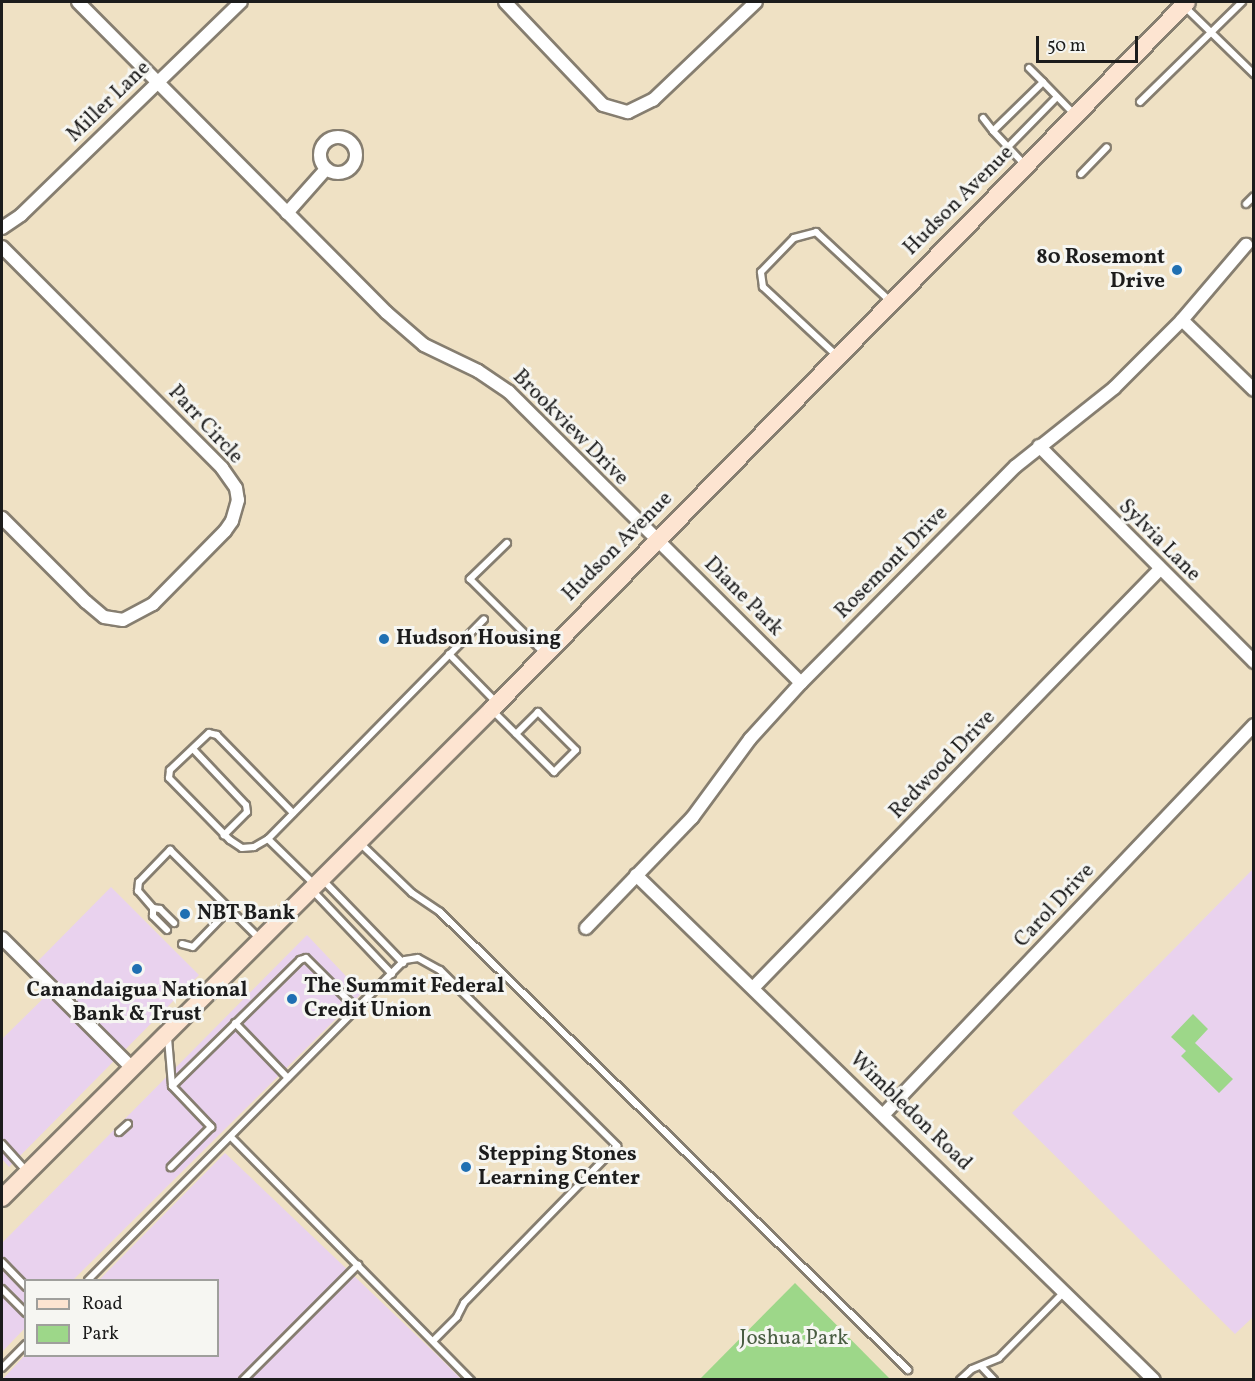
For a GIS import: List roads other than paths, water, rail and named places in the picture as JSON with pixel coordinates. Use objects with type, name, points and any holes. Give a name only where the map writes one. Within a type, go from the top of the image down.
[{"type":"main road","name":"Hudson Avenue","points":[[2,1198],[495,707],[544,653],[1185,3]]},
{"type":"street","name":"Brookview Drive","points":[[78,2],[411,336],[494,380],[509,392],[656,540]]},
{"type":"street","name":"Miller Lane","points":[[2,228],[21,215],[241,2]]},
{"type":"street","points":[[505,2],[603,105],[628,112],[653,100],[756,2]]},
{"type":"street","points":[[287,213],[326,170]]},
{"type":"street","name":"Rosemont Drive","points":[[586,928],[692,818],[750,739],[801,683],[1039,446],[1114,388],[1182,320],[1246,245]]},
{"type":"street","name":"Parr Circle","points":[[2,247],[222,468],[236,488],[238,500],[232,520],[225,531],[153,604],[123,620],[104,617],[86,602],[2,518]]},
{"type":"street","points":[[1182,320],[1254,390]]},
{"type":"street","name":"Sylvia Lane","points":[[1039,446],[1254,662]]},
{"type":"street","name":"Diane Park","points":[[656,540],[801,683]]},
{"type":"street","name":"Redwood Drive","points":[[753,988],[1160,569]]},
{"type":"street","name":"Carol Drive","points":[[884,1114],[1254,725]]},
{"type":"street","name":"Wimbledon Road","points":[[636,875],[1066,1291],[1154,1380]]},
{"type":"street","points":[[2,938],[133,1069]]},
{"type":"lane","points":[[1140,102],[1242,2]]},
{"type":"lane","points":[[1185,3],[1210,32],[1254,74]]},
{"type":"lane","points":[[1029,68],[1075,116]]},
{"type":"lane","points":[[993,131],[1042,82]]},
{"type":"lane","points":[[1007,148],[1057,97]]},
{"type":"lane","points":[[983,118],[1025,166]]},
{"type":"lane","points":[[1081,174],[1107,147]]},
{"type":"lane","points":[[1246,204],[1254,196]]},
{"type":"lane","points":[[837,356],[763,287],[761,272],[794,238],[816,232],[891,302]]},
{"type":"lane","points":[[507,543],[470,579],[544,653]]},
{"type":"lane","points":[[293,813],[217,735],[209,734],[170,771],[169,778],[224,835],[242,848],[268,839],[484,619]]},
{"type":"lane","points":[[449,654],[516,734],[554,772],[576,750],[538,712],[516,734]]},
{"type":"lane","points":[[193,749],[246,805],[247,812],[224,835]]},
{"type":"lane","points":[[268,839],[403,963]]},
{"type":"lane","points":[[360,842],[412,893],[440,912],[908,1370]]},
{"type":"lane","points":[[174,923],[160,909],[153,908],[139,895],[139,882],[170,850],[261,939]]},
{"type":"lane","points":[[316,884],[392,974]]},
{"type":"lane","points":[[153,908],[153,916],[167,930]]},
{"type":"lane","points":[[182,944],[189,941],[193,947],[230,909]]},
{"type":"lane","points":[[172,1086],[235,1023],[306,958],[357,1009]]},
{"type":"lane","points":[[90,1279],[403,963],[417,958],[441,970],[616,1146],[464,1303],[457,1317],[433,1341]]},
{"type":"lane","points":[[235,1023],[288,1078]]},
{"type":"lane","points":[[168,1034],[172,1086],[211,1127],[171,1167]]},
{"type":"lane","points":[[119,1132],[128,1124]]},
{"type":"lane","points":[[231,1137],[471,1380]]},
{"type":"lane","points":[[2,1144],[27,1172]]},
{"type":"lane","points":[[2,1262],[24,1285]]},
{"type":"lane","points":[[243,1380],[358,1265]]},
{"type":"lane","points":[[2,1289],[24,1311]]},
{"type":"lane","points":[[960,1380],[981,1366],[999,1358],[1066,1291]]},
{"type":"lane","points":[[3,1364],[24,1346]]},
{"type":"lane","points":[[981,1366],[994,1380]]},
{"type":"place","name":"80 Rosemont Drive","points":[[1177,270]]},
{"type":"place","name":"Hudson Housing","points":[[384,639]]},
{"type":"place","name":"NBT Bank","points":[[185,914]]},
{"type":"place","name":"Canandaigua National Bank & Trust","points":[[137,969]]},
{"type":"place","name":"The Summit Federal Credit Union","points":[[292,999]]},
{"type":"place","name":"Stepping Stones Learning Center","points":[[466,1167]]},
{"type":"park label","name":"Joshua Park","points":[[794,1339]]}]
